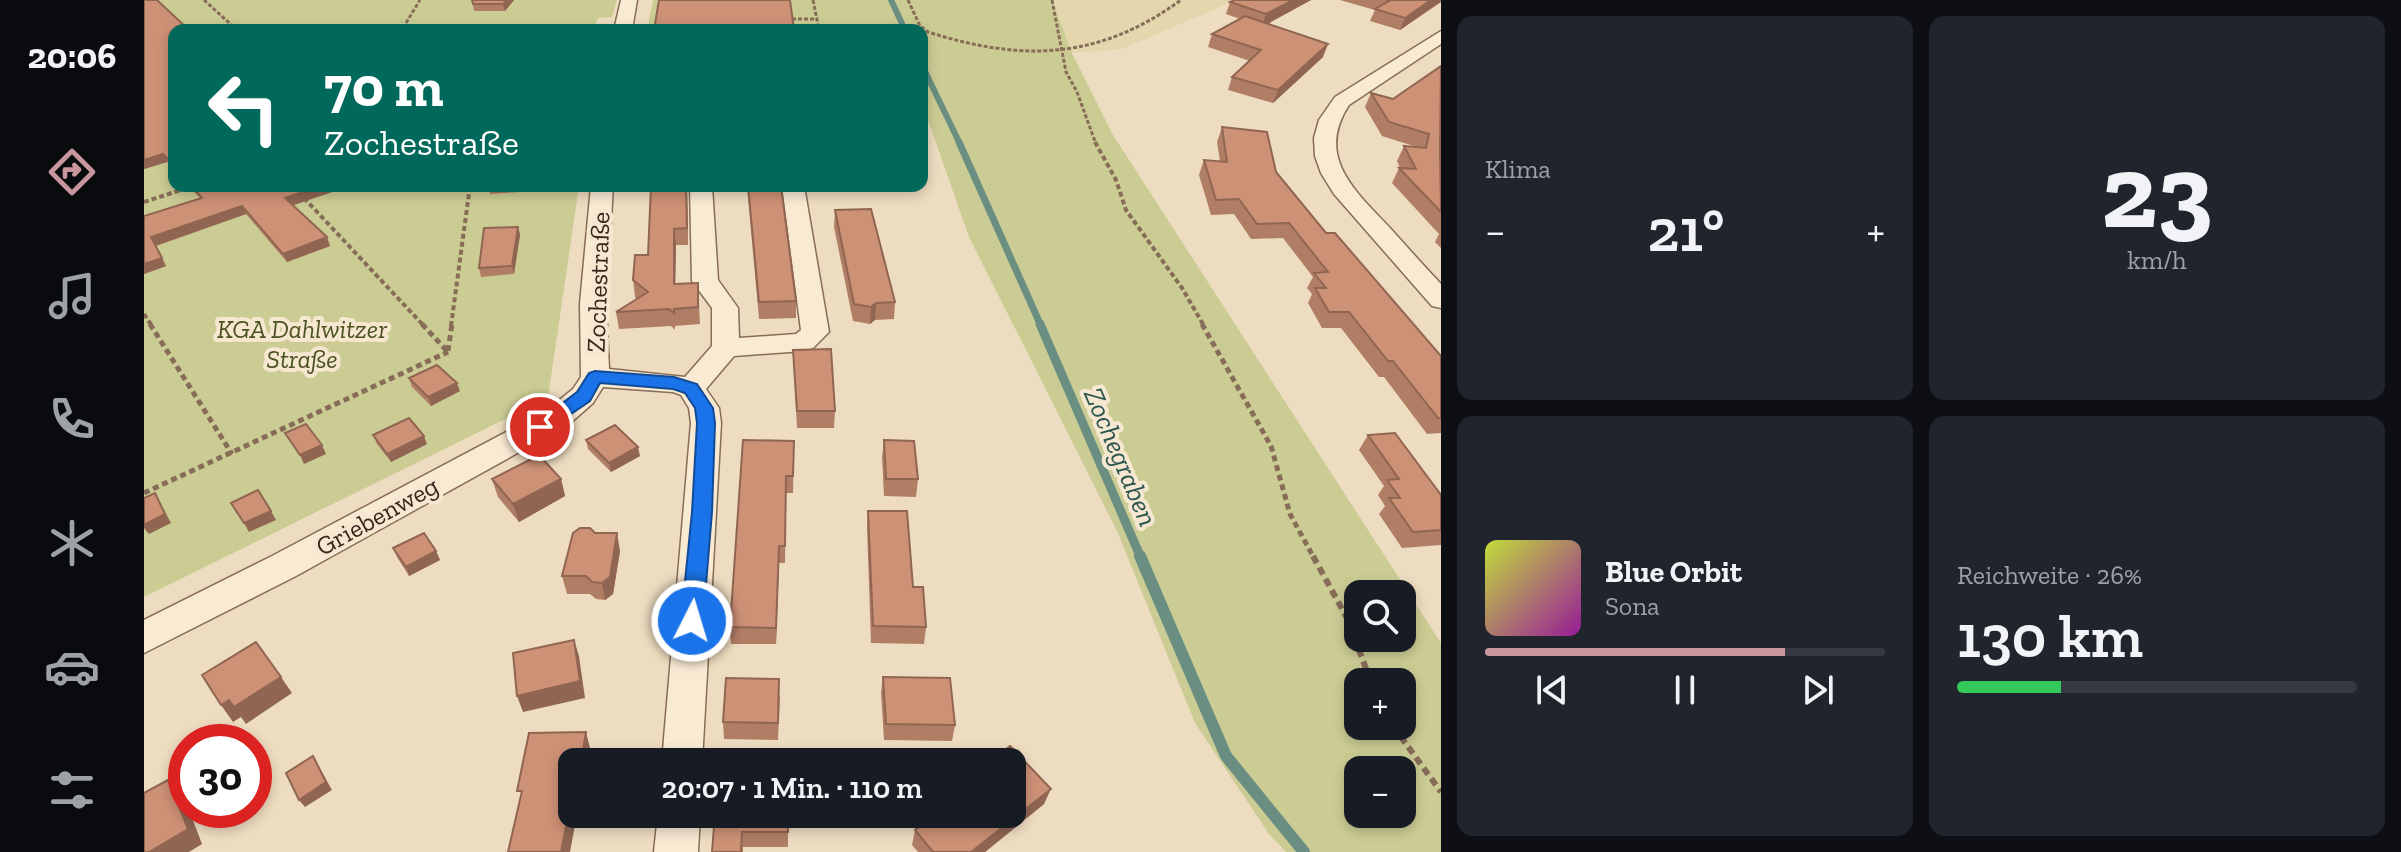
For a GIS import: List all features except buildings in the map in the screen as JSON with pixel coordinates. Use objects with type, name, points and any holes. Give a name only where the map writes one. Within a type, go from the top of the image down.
[{"type":"street","points":[[624,24],[629,0]]},
{"type":"street","points":[[1441,36],[1342,101],[1333,112],[1324,142],[1329,167],[1345,194],[1441,300]]},
{"type":"street","name":"Zochestraße","points":[[602,192],[593,304],[595,377],[674,383],[691,388]]},
{"type":"street","points":[[683,748],[706,423],[704,408],[691,388],[726,348],[725,308],[705,281],[701,192]]},
{"type":"street","points":[[726,348],[803,342],[815,332],[794,192]]},
{"type":"street","name":"Griebenweg","points":[[144,637],[284,566],[557,418],[583,396],[595,377]]},
{"type":"street","points":[[676,852],[678,828]]},
{"type":"path","points":[[204,0],[230,24]]},
{"type":"path","points":[[406,23],[420,0]]},
{"type":"path","points":[[813,0],[818,24]]},
{"type":"path","points":[[908,0],[919,24]]},
{"type":"path","points":[[1052,0],[1060,53],[1089,132],[1109,164],[1126,210],[1182,288],[1271,446],[1290,514],[1309,554],[1347,618],[1366,668]]},
{"type":"path","points":[[928,30],[942,37],[996,49],[1060,53],[1131,35],[1181,0]]},
{"type":"path","points":[[775,19],[817,19]]},
{"type":"path","points":[[144,202],[175,192]]},
{"type":"path","points":[[448,352],[469,192]]},
{"type":"path","points":[[302,197],[448,352]]},
{"type":"path","points":[[144,314],[232,454]]},
{"type":"path","points":[[144,493],[448,352]]},
{"type":"path","points":[[1403,740],[1441,792]]},
{"type":"shaded area","points":[[1052,0],[1236,0],[1122,49],[1072,53]]},
{"type":"green space","name":"KGA Dahlwitzer Straße","points":[[144,0],[617,0],[612,17],[598,18],[596,24],[168,24],[168,192],[578,192],[548,398],[144,597]]},
{"type":"green space","points":[[653,0],[1052,0],[1072,53],[1113,135],[1400,580],[1344,580],[1344,652],[1416,652],[1416,604],[1441,643],[1441,852],[1286,852],[1269,834],[1195,723],[1117,531],[969,237],[928,122],[928,24],[648,24]]},
{"type":"waterway","name":"Zochegraben","points":[[891,0],[902,24]]},
{"type":"waterway","name":"Zochegraben","points":[[928,77],[960,144]]},
{"type":"waterway","name":"Zochegraben","points":[[959,142],[1041,326]]},
{"type":"waterway","name":"Zochegraben","points":[[1040,324],[1141,558]]},
{"type":"waterway","name":"Zochegraben","points":[[1140,556],[1226,756],[1304,852]]},
{"type":"route","points":[[540,427],[557,418],[583,396],[595,377],[674,383],[691,388],[704,408],[706,423],[692,621]]}]
